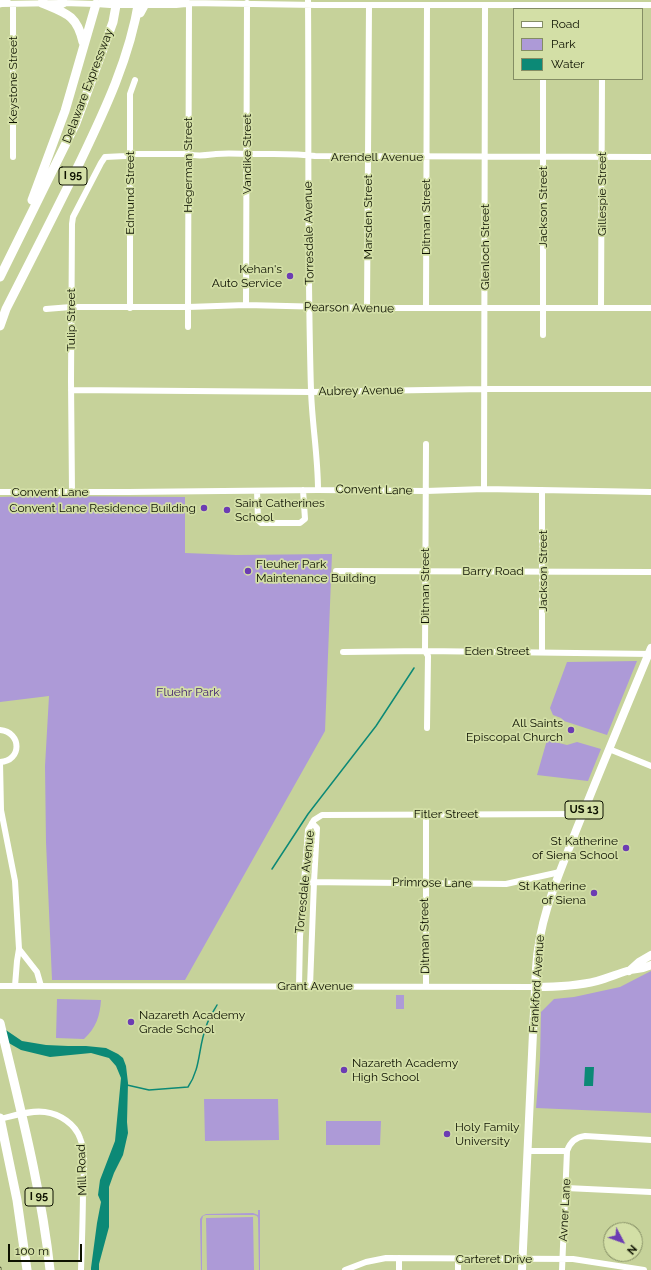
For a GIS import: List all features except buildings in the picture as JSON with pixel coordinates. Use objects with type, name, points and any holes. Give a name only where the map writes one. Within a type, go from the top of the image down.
[{"type":"highway","name":"Delaware Expressway","points":[[0,326],[6,309],[97,127],[113,89],[136,22],[139,0]]},
{"type":"highway","points":[[0,4],[9,2]]},
{"type":"highway","name":"Delaware Expressway","points":[[0,277],[76,123],[113,22],[113,2]]},
{"type":"highway","points":[[136,22],[150,2]]},
{"type":"highway","points":[[42,3],[61,11],[74,21],[80,28],[84,44]]},
{"type":"highway","points":[[12,252],[58,130],[96,4]]},
{"type":"highway","name":"I 95","points":[[0,1023],[43,1213],[50,1270]]},
{"type":"highway","name":"I 95","points":[[0,1118],[17,1200],[27,1270]]},
{"type":"main road","name":"Frankford Avenue","points":[[522,1270],[537,951],[541,928],[546,908],[582,814],[650,651]]},
{"type":"main road","name":"Grant Avenue","points":[[629,971],[638,962],[651,955]]},
{"type":"main road","name":"Grant Avenue","points":[[535,987],[560,987],[585,984],[629,971],[642,969],[651,965]]},
{"type":"street","points":[[9,2],[62,2],[96,4],[113,2],[150,2],[176,6],[189,3],[308,2],[369,5],[486,5],[544,7],[651,5]]},
{"type":"street","name":"Keystone Street","points":[[9,2],[13,157]]},
{"type":"street","name":"Torresdale Avenue","points":[[308,2],[311,392],[318,473],[318,490]]},
{"type":"street","name":"Hegerman Street","points":[[188,327],[189,3]]},
{"type":"street","name":"Vandike Street","points":[[246,306],[247,3]]},
{"type":"street","name":"Marsden Street","points":[[368,308],[369,5]]},
{"type":"street","name":"Ditman Street","points":[[426,308],[427,5]]},
{"type":"street","name":"Glenloch Street","points":[[484,489],[486,5]]},
{"type":"street","name":"Edmund Street","points":[[130,308],[130,94],[135,80]]},
{"type":"street","name":"Jackson Street","points":[[543,335],[544,80]]},
{"type":"street","name":"Gillespie Street","points":[[601,308],[602,80]]},
{"type":"street","name":"Arendell Avenue","points":[[105,157],[126,156],[130,154],[189,154],[193,156],[247,154],[426,157],[651,157]]},
{"type":"street","name":"Tulip Street","points":[[72,492],[72,224],[74,217],[105,157]]},
{"type":"street","name":"Pearson Avenue","points":[[46,309],[71,307],[130,308],[246,306],[368,308],[651,308]]},
{"type":"street","name":"Aubrey Avenue","points":[[71,390],[311,392],[651,389]]},
{"type":"street","name":"Ditman Street","points":[[426,444],[425,651],[428,656],[427,728]]},
{"type":"street","name":"Convent Lane","points":[[0,492],[304,490],[426,491],[484,489],[651,492]]},
{"type":"street","points":[[257,491],[259,522],[300,523],[305,519],[304,490]]},
{"type":"street","name":"Jackson Street","points":[[542,490],[542,652]]},
{"type":"street","name":"Barry Road","points":[[336,571],[651,572]]},
{"type":"street","name":"Eden Street","points":[[343,652],[650,651]]},
{"type":"street","points":[[0,730],[10,733],[14,738],[16,745],[16,751],[12,757],[7,761],[0,762],[1,810],[15,881],[19,949],[15,986]]},
{"type":"street","points":[[609,749],[651,766]]},
{"type":"street","name":"Fitler Street","points":[[312,823],[322,815],[327,814],[582,814]]},
{"type":"street","name":"Ditman Street","points":[[426,814],[426,987]]},
{"type":"street","name":"Torresdale Avenue","points":[[299,986],[303,882],[308,830],[312,823],[317,828],[310,986]]},
{"type":"street","name":"Primrose Lane","points":[[303,882],[508,884],[560,872]]},
{"type":"street","points":[[19,949],[37,972],[41,986]]},
{"type":"street","name":"Grant Avenue","points":[[0,986],[535,987]]},
{"type":"street","name":"Mill Road","points":[[0,1118],[31,1112],[45,1112],[62,1118],[78,1133],[84,1155],[81,1270]]},
{"type":"street","points":[[528,1151],[567,1151],[573,1141],[582,1137],[651,1140]]},
{"type":"street","name":"Avner Lane","points":[[562,1270],[567,1151]]},
{"type":"street","points":[[566,1188],[651,1192]]},
{"type":"street","points":[[399,1258],[399,1270]]},
{"type":"street","points":[[458,1258],[458,1270]]},
{"type":"street","name":"Carteret Drive","points":[[345,1270],[376,1259],[458,1258],[584,1260],[644,1270]]},
{"type":"green space","name":"Fluehr Park","points":[[0,497],[185,497],[185,553],[236,555],[332,554],[325,731],[185,980],[52,980],[46,842],[45,766],[49,696],[0,702]]},
{"type":"green space","points":[[637,661],[607,735],[564,721],[553,715],[550,708],[567,662]]},
{"type":"green space","points":[[547,740],[567,745],[577,742],[601,749],[588,781],[537,775]]},
{"type":"green space","points":[[651,971],[651,1113],[536,1108],[540,1059],[541,1012],[554,999],[574,997],[620,987]]},
{"type":"green space","points":[[396,995],[404,995],[404,1009],[396,1009]]},
{"type":"green space","points":[[57,999],[101,1000],[97,1021],[92,1031],[84,1039],[56,1038]]},
{"type":"green space","points":[[204,1099],[278,1099],[279,1140],[205,1141]]},
{"type":"green space","points":[[326,1121],[381,1121],[380,1145],[326,1145]]},
{"type":"green space","points":[[258,1210],[260,1210],[260,1270],[257,1216],[206,1215],[203,1216],[202,1220],[201,1270],[200,1219],[202,1216],[206,1214],[253,1213],[258,1215]]},
{"type":"green space","points":[[253,1217],[254,1270],[207,1270],[206,1218]]},
{"type":"water","points":[[0,1026],[22,1041],[46,1045],[106,1048],[123,1058],[126,1066],[128,1083],[128,1133],[123,1155],[109,1187],[109,1227],[99,1264],[99,1270],[91,1270],[101,1202],[98,1195],[100,1180],[115,1141],[121,1078],[116,1066],[109,1058],[91,1053],[50,1057],[21,1050],[0,1038]]},
{"type":"water","points":[[585,1067],[594,1067],[593,1086],[584,1086]]},
{"type":"waterway","points":[[272,869],[308,814],[376,726],[414,668]]},
{"type":"waterway","points":[[127,1085],[149,1090],[188,1087],[195,1073],[203,1035],[217,1005]]},
{"type":"place","name":"Kehan's Auto Service","points":[[290,276]]},
{"type":"place","name":"Convent Lane Residence Building","points":[[204,508]]},
{"type":"place","name":"Saint Catherines School","points":[[227,510]]},
{"type":"place","name":"Fleuher Park Maintenance Building","points":[[248,571]]},
{"type":"place","name":"All Saints Episcopal Church","points":[[571,730]]},
{"type":"place","name":"St Katherine of Siena School","points":[[626,848]]},
{"type":"place","name":"St Katherine of Siena","points":[[594,893]]},
{"type":"place","name":"Nazareth Academy Grade School","points":[[131,1022]]},
{"type":"place","name":"Nazareth Academy High School","points":[[344,1070]]},
{"type":"place","name":"Holy Family University","points":[[447,1134]]}]
